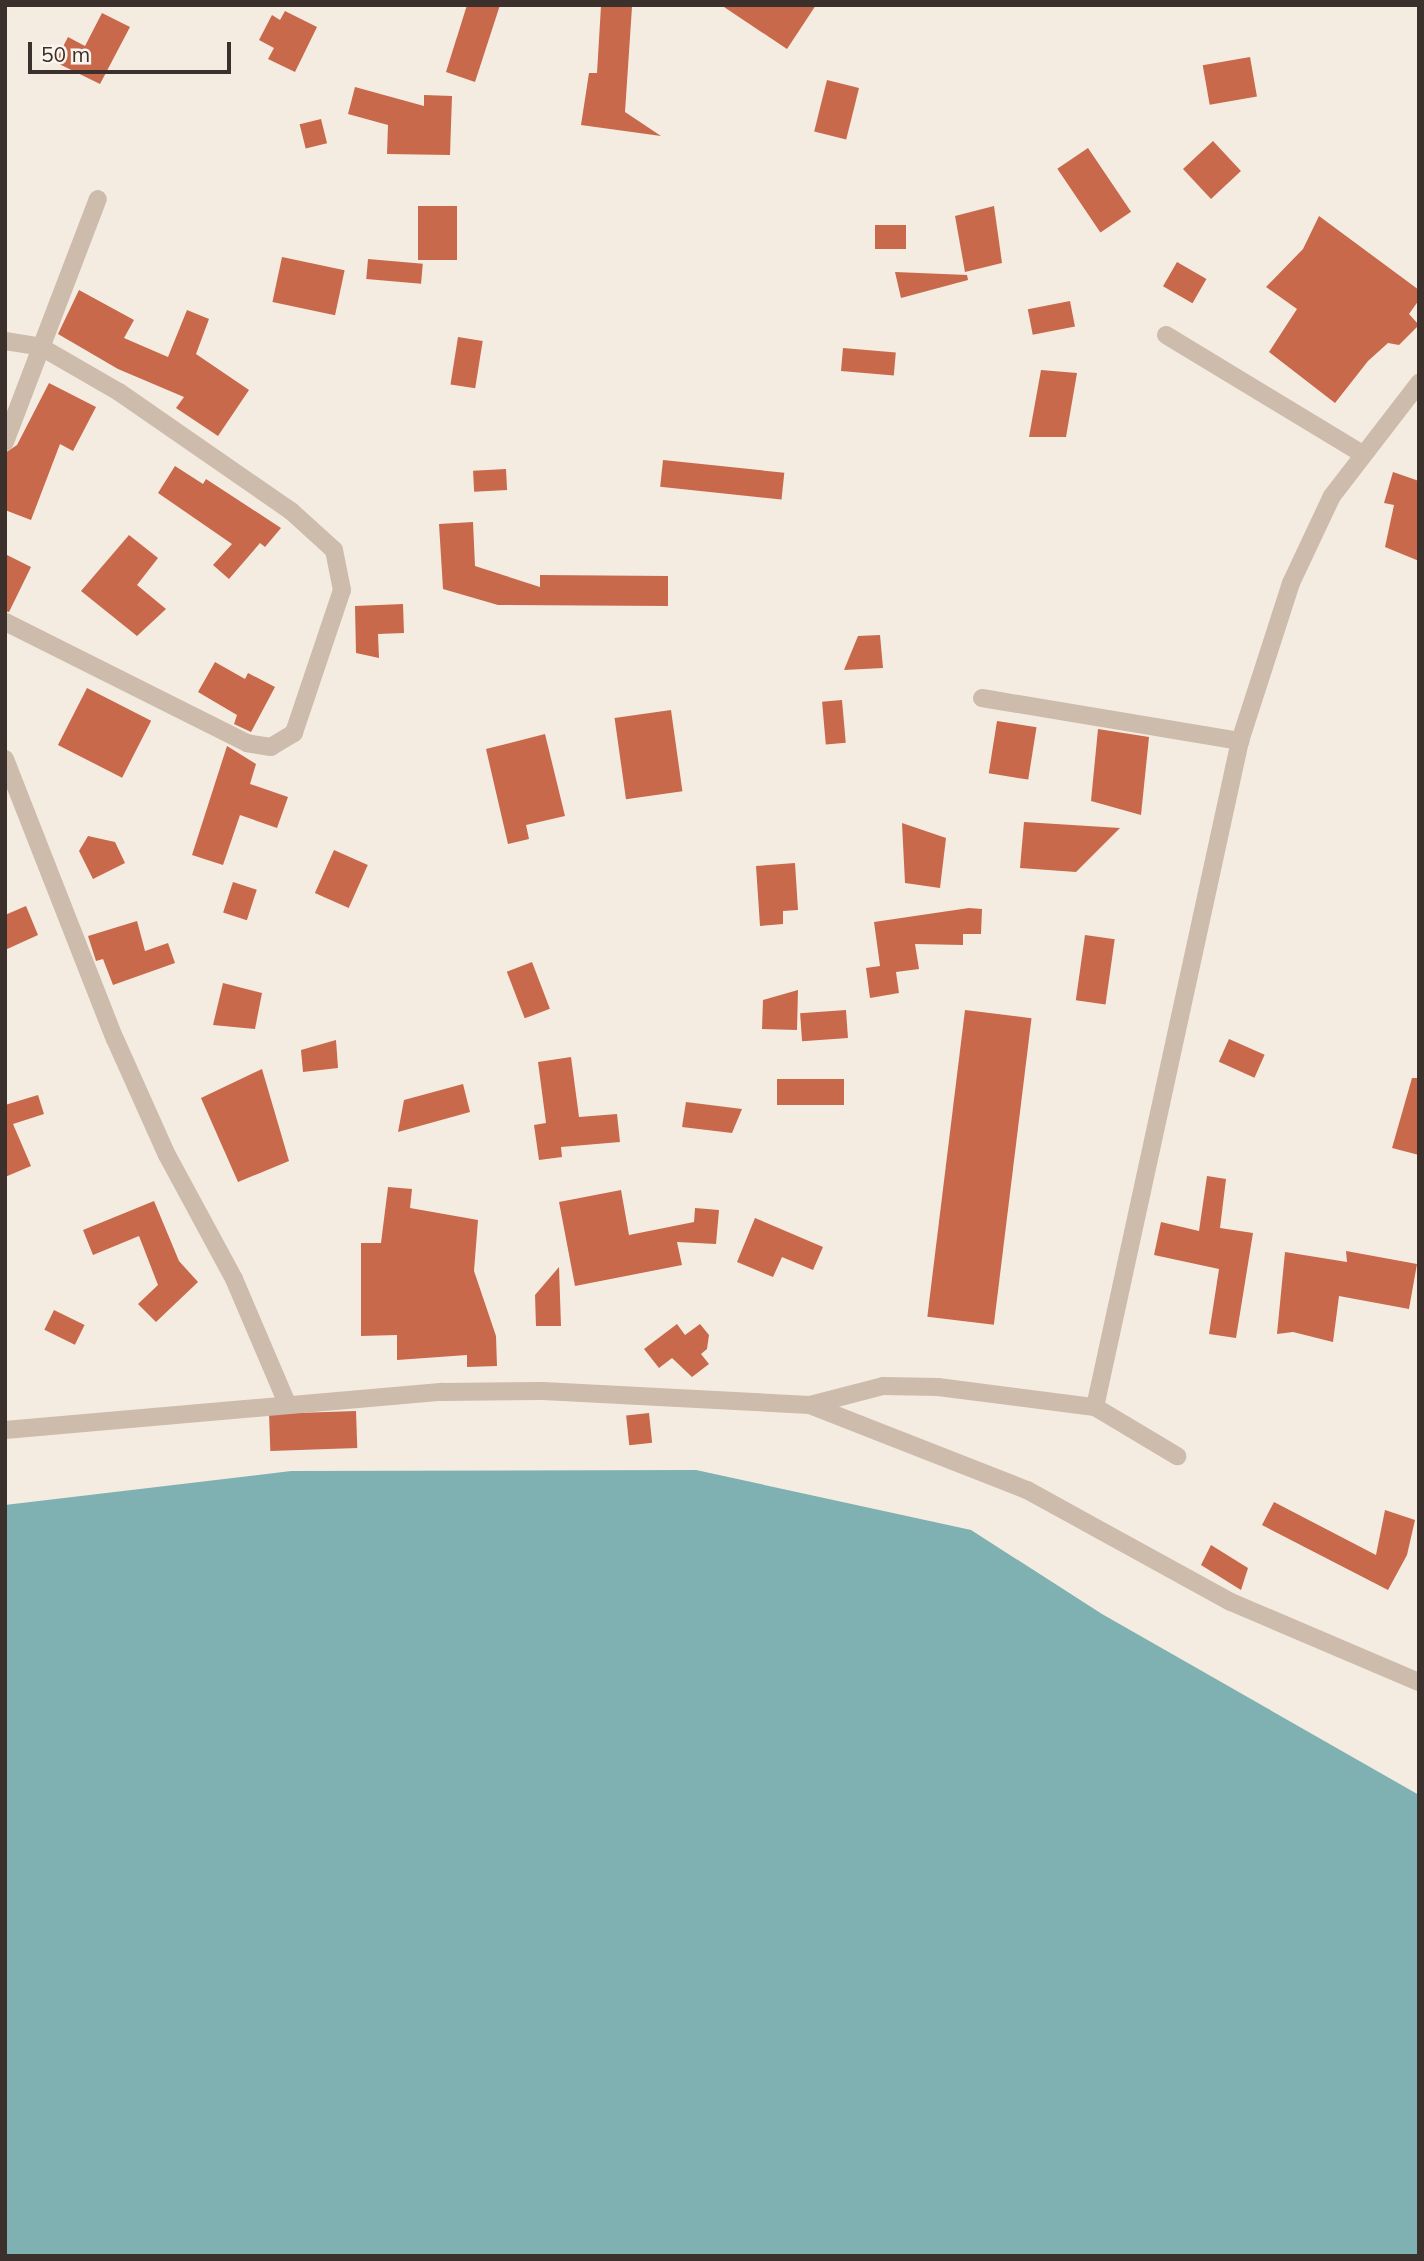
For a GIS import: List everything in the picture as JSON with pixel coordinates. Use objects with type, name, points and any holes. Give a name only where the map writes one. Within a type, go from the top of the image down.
[{"type":"street","points":[[5,442],[98,199]]},
{"type":"street","points":[[1166,335],[1361,453]]},
{"type":"street","points":[[5,341],[41,347],[200,444],[314,528],[334,550],[342,590],[294,733],[271,747],[247,743],[5,622]]},
{"type":"street","points":[[1095,1407],[1240,741],[1291,583],[1332,496],[1361,453],[1419,383]]},
{"type":"street","points":[[982,698],[1240,741]]},
{"type":"street","points":[[5,759],[115,1038],[167,1155],[234,1279],[287,1403]]},
{"type":"street","points":[[5,1430],[287,1403],[543,1391],[810,1405],[883,1386],[938,1387],[1095,1407],[1177,1457]]},
{"type":"street","points":[[810,1405],[1027,1490],[1231,1602],[1419,1682]]},
{"type":"water","points":[[696,1470],[971,1530],[1102,1614],[1419,1795],[1419,2256],[5,2256],[5,1505],[291,1471]]},
{"type":"building","points":[[467,5],[500,5],[475,82],[446,72]]},
{"type":"building","points":[[721,5],[816,5],[787,49]]},
{"type":"building","points":[[601,6],[632,7],[625,112],[661,136],[581,125],[589,73],[597,73]]},
{"type":"building","points":[[285,11],[317,27],[295,72],[268,59],[274,48],[259,40],[272,15],[280,20]]},
{"type":"building","points":[[102,13],[130,27],[100,84],[55,62],[68,37],[85,46]]},
{"type":"building","points":[[1250,57],[1257,96],[1210,105],[1203,65]]},
{"type":"building","points":[[827,80],[859,88],[846,139],[814,131]]},
{"type":"building","points":[[355,87],[424,106],[424,95],[452,96],[450,155],[387,154],[388,125],[348,114]]},
{"type":"building","points":[[321,119],[327,143],[306,149],[300,124]]},
{"type":"building","points":[[1213,141],[1241,171],[1211,199],[1183,169]]},
{"type":"building","points":[[1088,148],[1131,212],[1100,233],[1057,169]]},
{"type":"building","points":[[418,206],[457,206],[457,260],[418,260]]},
{"type":"building","points":[[994,206],[1002,263],[965,272],[955,216]]},
{"type":"building","points":[[1319,216],[1419,290],[1419,300],[1409,314],[1419,325],[1399,345],[1388,343],[1368,361],[1335,403],[1269,352],[1297,309],[1266,287],[1303,249]]},
{"type":"building","points":[[875,225],[906,225],[906,249],[875,249]]},
{"type":"building","points":[[282,257],[345,270],[335,315],[272,302]]},
{"type":"building","points":[[368,259],[423,264],[421,284],[366,279]]},
{"type":"building","points":[[1177,262],[1206,279],[1192,303],[1163,286]]},
{"type":"building","points":[[895,272],[967,275],[968,280],[901,298]]},
{"type":"building","points":[[79,290],[134,320],[124,338],[168,357],[187,310],[209,319],[196,354],[249,390],[218,436],[176,408],[184,397],[118,369],[58,334]]},
{"type":"building","points":[[1070,301],[1075,327],[1033,335],[1028,309]]},
{"type":"building","points":[[458,337],[483,341],[475,388],[450,384]]},
{"type":"building","points":[[843,348],[896,353],[894,376],[841,371]]},
{"type":"building","points":[[1041,370],[1077,373],[1066,437],[1029,437]]},
{"type":"building","points":[[49,383],[96,407],[73,451],[60,444],[31,520],[5,510],[5,453],[17,445]]},
{"type":"building","points":[[663,460],[784,473],[782,500],[660,487]]},
{"type":"building","points":[[175,466],[203,484],[206,479],[281,528],[265,547],[260,543],[229,579],[213,565],[232,544],[158,493]]},
{"type":"building","points":[[506,469],[507,490],[474,492],[473,471]]},
{"type":"building","points":[[1393,472],[1419,481],[1419,561],[1385,547],[1394,505],[1384,503]]},
{"type":"building","points":[[473,522],[475,566],[540,587],[540,575],[668,576],[668,606],[498,605],[443,589],[439,524]]},
{"type":"building","points":[[129,535],[158,558],[137,585],[166,609],[137,636],[81,591]]},
{"type":"building","points":[[5,554],[31,567],[9,612],[5,611]]},
{"type":"building","points":[[403,604],[404,633],[378,634],[379,658],[356,653],[355,606]]},
{"type":"building","points":[[880,635],[883,668],[844,670],[858,636]]},
{"type":"building","points":[[215,662],[245,679],[248,673],[275,687],[251,732],[234,724],[237,715],[198,692]]},
{"type":"building","points":[[87,688],[151,721],[122,778],[58,745]]},
{"type":"building","points":[[842,700],[846,743],[826,745],[822,702]]},
{"type":"building","points":[[671,710],[682,791],[626,799],[615,718]]},
{"type":"building","points":[[997,721],[1037,727],[1028,780],[989,773]]},
{"type":"building","points":[[1098,729],[1149,737],[1141,815],[1091,801]]},
{"type":"building","points":[[545,734],[565,816],[526,825],[529,839],[508,844],[486,749]]},
{"type":"building","points":[[227,746],[256,764],[250,784],[288,797],[277,828],[240,815],[223,865],[192,855]]},
{"type":"building","points":[[1024,822],[1120,828],[1076,872],[1020,868]]},
{"type":"building","points":[[902,823],[946,838],[940,888],[905,883]]},
{"type":"building","points":[[88,836],[115,842],[125,863],[93,879],[79,851]]},
{"type":"building","points":[[334,850],[368,865],[349,908],[315,893]]},
{"type":"building","points":[[795,863],[798,910],[783,911],[783,924],[760,926],[756,866]]},
{"type":"building","points":[[233,882],[257,890],[247,920],[223,912]]},
{"type":"building","points":[[26,906],[38,935],[5,950],[5,915]]},
{"type":"building","points":[[969,908],[982,909],[981,934],[963,934],[963,945],[915,944],[919,969],[896,972],[899,993],[870,998],[866,968],[880,966],[874,922]]},
{"type":"building","points":[[137,921],[145,951],[168,943],[175,963],[113,985],[103,959],[96,961],[88,936]]},
{"type":"building","points":[[1085,935],[1115,939],[1106,1005],[1076,1000]]},
{"type":"building","points":[[532,962],[550,1009],[525,1018],[507,972]]},
{"type":"building","points":[[223,983],[262,993],[255,1029],[213,1025]]},
{"type":"building","points":[[798,990],[797,1030],[762,1029],[763,1000]]},
{"type":"building","points":[[846,1010],[848,1038],[802,1041],[800,1013]]},
{"type":"building","points":[[965,1010],[1032,1018],[994,1325],[927,1317]]},
{"type":"building","points":[[1229,1039],[1265,1055],[1254,1078],[1219,1062]]},
{"type":"building","points":[[336,1040],[338,1068],[303,1072],[301,1050]]},
{"type":"building","points":[[571,1057],[579,1117],[617,1114],[620,1142],[561,1147],[562,1157],[539,1160],[534,1125],[546,1123],[538,1062]]},
{"type":"building","points":[[262,1069],[289,1161],[238,1182],[201,1098]]},
{"type":"building","points":[[1412,1078],[1419,1078],[1419,1155],[1392,1148]]},
{"type":"building","points":[[777,1079],[844,1079],[844,1105],[777,1105]]},
{"type":"building","points":[[463,1084],[470,1112],[398,1132],[404,1100]]},
{"type":"building","points":[[38,1095],[44,1114],[13,1124],[31,1166],[5,1177],[5,1105]]},
{"type":"building","points":[[686,1102],[742,1109],[732,1133],[682,1127]]},
{"type":"building","points":[[1207,1176],[1226,1179],[1220,1228],[1253,1233],[1236,1338],[1209,1334],[1219,1269],[1154,1255],[1161,1222],[1199,1231]]},
{"type":"building","points":[[388,1187],[412,1189],[410,1208],[478,1220],[474,1271],[496,1336],[497,1366],[467,1367],[467,1355],[397,1360],[397,1335],[361,1336],[361,1243],[381,1243]]},
{"type":"building","points":[[621,1190],[629,1235],[694,1222],[695,1208],[719,1210],[716,1244],[677,1242],[682,1265],[575,1286],[559,1202]]},
{"type":"building","points":[[154,1201],[179,1261],[198,1282],[156,1322],[138,1304],[158,1285],[139,1236],[93,1255],[83,1230]]},
{"type":"building","points":[[755,1218],[823,1247],[813,1270],[782,1257],[773,1277],[737,1262]]},
{"type":"building","points":[[1346,1251],[1417,1264],[1409,1309],[1339,1296],[1333,1342],[1293,1332],[1277,1334],[1285,1252],[1347,1262]]},
{"type":"building","points":[[559,1267],[561,1326],[536,1326],[535,1295]]},
{"type":"building","points":[[54,1310],[85,1325],[75,1345],[44,1330]]},
{"type":"building","points":[[677,1324],[685,1335],[700,1324],[709,1335],[707,1349],[701,1354],[709,1364],[692,1377],[672,1358],[659,1368],[644,1349]]},
{"type":"building","points":[[356,1411],[357,1448],[270,1451],[269,1414]]},
{"type":"building","points":[[649,1413],[652,1443],[629,1445],[626,1415]]},
{"type":"building","points":[[1274,1502],[1376,1555],[1385,1510],[1415,1520],[1407,1555],[1388,1590],[1262,1525]]},
{"type":"building","points":[[1211,1545],[1248,1568],[1241,1590],[1201,1565]]}]
